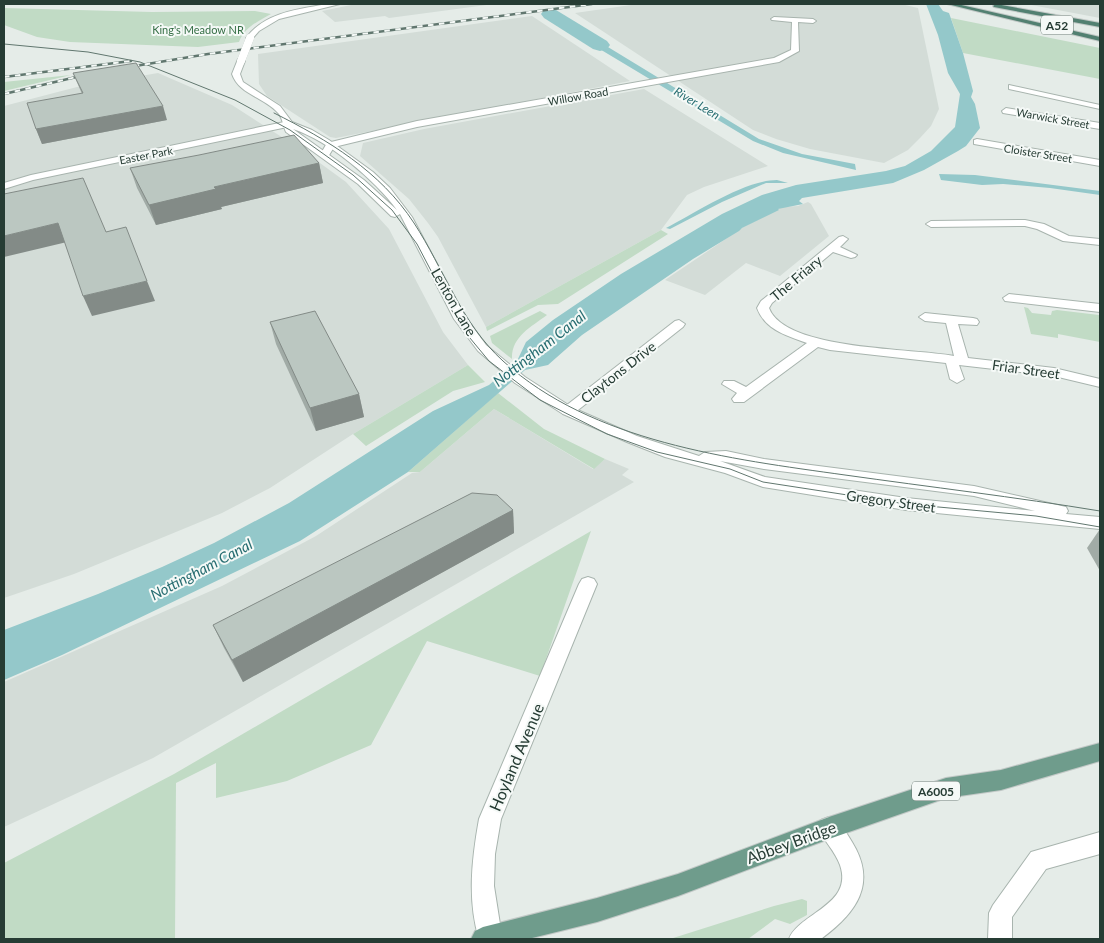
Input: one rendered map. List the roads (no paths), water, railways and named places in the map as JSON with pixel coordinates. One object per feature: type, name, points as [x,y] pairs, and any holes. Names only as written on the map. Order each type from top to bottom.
[{"type":"highway","name":"A52","points":[[951,4],[1100,34]]},
{"type":"highway","points":[[951,4],[1100,39]]},
{"type":"highway","name":"A52","points":[[975,4],[1100,29]]},
{"type":"highway","points":[[983,4],[1100,25]]},
{"type":"main road","name":"Abbey Bridge","points":[[486,938],[597,910],[678,885],[829,828],[946,788],[1001,780],[1100,752]]},
{"type":"street","name":"Lenton Lane","points":[[337,4],[265,22],[250,38],[236,74],[238,83],[282,111],[289,124],[289,130],[325,155],[380,199],[417,237]]},
{"type":"street","points":[[774,19],[813,21]]},
{"type":"street","name":"Willow Road","points":[[330,145],[417,124],[766,63],[783,58],[794,51],[796,47],[795,20]]},
{"type":"street","points":[[1012,87],[1043,91],[1100,107]]},
{"type":"street","name":"Warwick Street","points":[[1006,110],[1100,126]]},
{"type":"street","name":"Lenton Lane","points":[[289,124],[309,132],[330,145],[370,174],[387,190],[400,205],[460,319],[492,359],[520,380]]},
{"type":"street","name":"Easter Park","points":[[4,186],[31,178],[289,124]]},
{"type":"street","name":"Cloister Street","points":[[977,142],[1100,162]]},
{"type":"street","points":[[325,155],[330,145]]},
{"type":"street","points":[[931,224],[1033,224],[1067,238],[1100,242]]},
{"type":"street","points":[[977,224],[982,237]]},
{"type":"street","name":"The Friary","points":[[816,342],[775,325],[766,318],[763,308],[767,301],[843,239]]},
{"type":"street","name":"The Friary","points":[[832,248],[851,255]]},
{"type":"street","points":[[1009,298],[1041,307],[1100,308]]},
{"type":"street","points":[[925,317],[973,322]]},
{"type":"street","points":[[951,320],[957,379]]},
{"type":"street","name":"Claytons Drive","points":[[568,411],[679,324]]},
{"type":"street","name":"Claytons Drive","points":[[652,331],[667,333]]},
{"type":"street","points":[[729,384],[742,396],[765,378],[803,355],[816,342]]},
{"type":"street","name":"Friar Street","points":[[816,342],[842,348],[956,359],[1054,372],[1100,383]]},
{"type":"street","name":"Gregory Street","points":[[520,380],[568,411],[609,431],[686,457],[730,469],[763,482],[906,504],[1100,521]]},
{"type":"street","name":"Hoyland Avenue","points":[[486,938],[484,854],[490,819],[588,584]]},
{"type":"street","points":[[801,939],[846,901],[853,886],[854,878],[851,864],[829,828]]},
{"type":"street","points":[[1000,939],[1000,912],[1039,860],[1100,843]]},
{"type":"water","name":"Nottingham Canal","points":[[926,4],[938,4],[943,11],[949,13],[963,53],[973,91],[971,97],[975,104],[980,128],[966,146],[924,170],[893,183],[802,198],[799,201],[803,204],[778,209],[742,228],[582,335],[548,365],[525,370],[408,472],[300,541],[62,655],[4,680],[4,630],[162,567],[214,543],[289,503],[433,411],[489,385],[517,361],[526,342],[553,320],[621,274],[722,214],[762,195],[796,185],[886,171],[905,166],[931,151],[955,127],[960,94],[948,73],[938,35]]},
{"type":"water","points":[[557,16],[759,139],[802,154],[855,164],[856,170],[783,153],[753,141],[548,18]]},
{"type":"water","points":[[939,174],[975,175],[1100,191],[1100,195],[1050,188],[1003,184],[982,185],[941,180]]},
{"type":"water","points":[[777,180],[788,183],[766,183],[722,202],[670,229],[666,228],[735,191],[764,181]]},
{"type":"waterway","name":"River Leen","points":[[550,14],[600,45]]},
{"type":"tram line","points":[[4,44],[88,52],[140,62],[235,100],[290,130],[353,175],[392,210],[417,244],[460,326],[489,361],[540,400],[607,434],[657,452],[730,469],[763,482],[906,504],[1036,516],[1100,527]]},
{"type":"tram line","points":[[274,113],[314,134],[369,172],[400,204],[414,223],[464,313],[488,346],[503,361],[539,388],[578,411],[620,428],[664,442],[756,462],[1100,511]]},
{"type":"railway","points":[[123,68],[208,54],[592,4]]},
{"type":"railway","points":[[4,77],[131,61]]},
{"type":"railway","points":[[4,94],[89,74]]},
{"type":"park label","name":"King's Meadow NR","points":[[198,29]]}]
